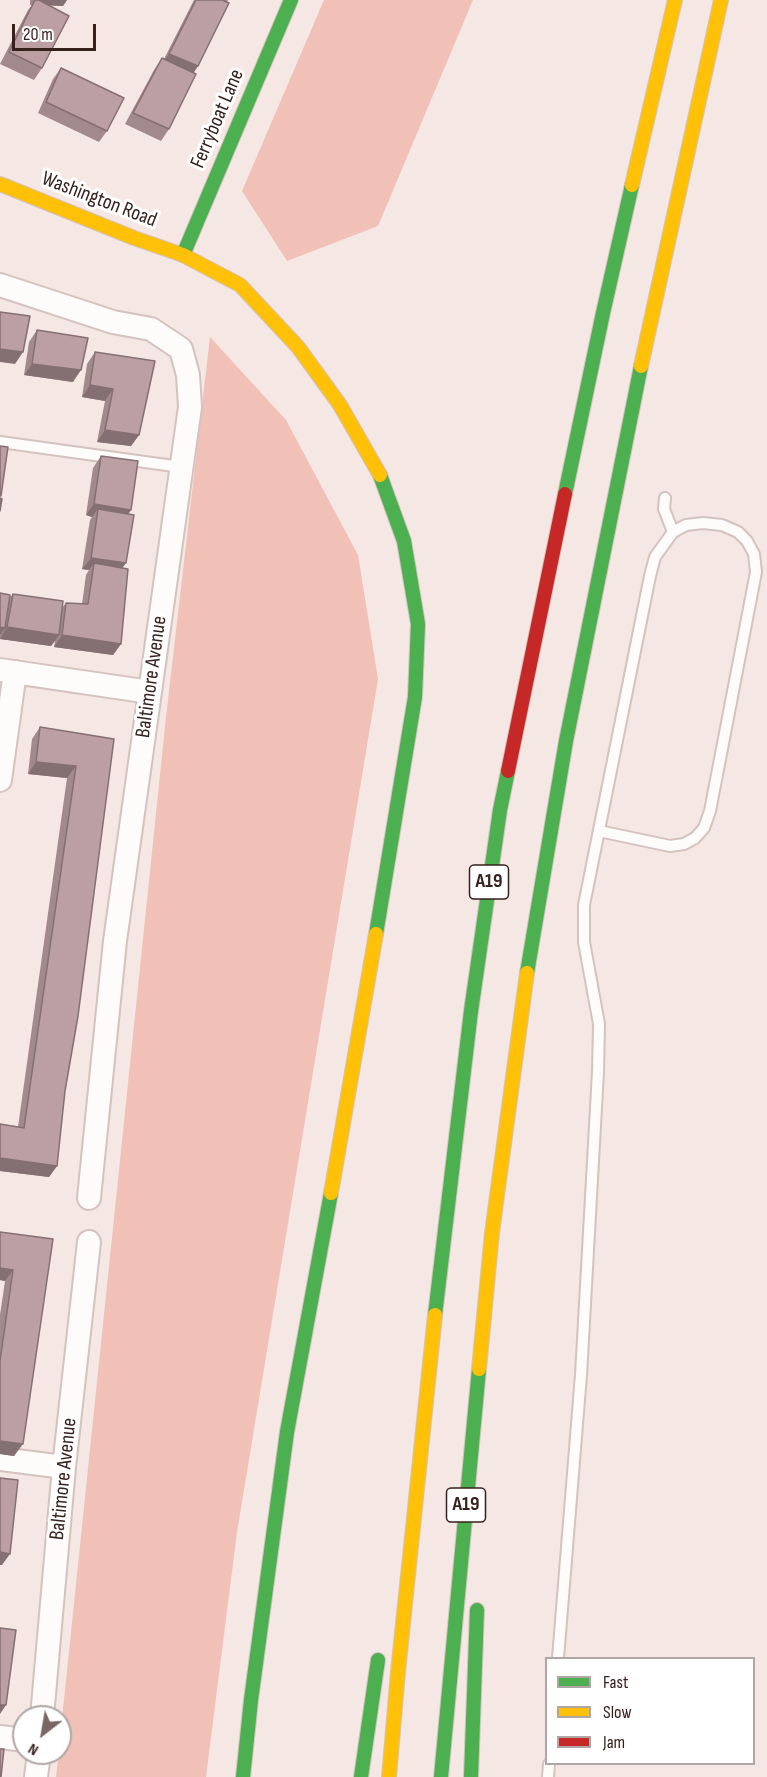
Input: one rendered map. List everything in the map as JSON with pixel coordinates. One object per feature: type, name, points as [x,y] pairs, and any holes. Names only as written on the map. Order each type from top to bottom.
[{"type":"main road","name":"Ferryboat Lane","points":[[183,255],[291,0]]},
{"type":"main road","name":"A19","points":[[389,1777],[443,1241],[471,1011],[500,810],[603,314],[675,0]]},
{"type":"main road","name":"A19","points":[[441,1777],[492,1233],[531,944],[566,741],[648,324],[721,0]]},
{"type":"main road","name":"Washington Road","points":[[0,184],[134,238],[183,255],[240,285],[298,347],[340,405],[384,483],[404,542],[418,624],[415,697],[348,1100],[287,1432],[251,1700],[243,1777]]},
{"type":"main road","points":[[482,1485],[492,1233]]},
{"type":"main road","points":[[394,1573],[424,1423]]},
{"type":"main road","points":[[471,1777],[478,1592]]},
{"type":"main road","points":[[361,1777],[380,1642]]},
{"type":"street","name":"Baltimore Avenue","points":[[0,285],[113,322],[151,329],[181,349],[188,375],[190,406],[115,941],[89,1198]]},
{"type":"street","points":[[0,780],[8,671],[150,692]]},
{"type":"street","name":"Baltimore Avenue","points":[[43,1705],[64,1467],[89,1242]]},
{"type":"street","points":[[0,1459],[64,1467]]},
{"type":"lane","points":[[0,442],[181,467]]},
{"type":"lane","points":[[665,498],[664,509],[674,532]]},
{"type":"lane","points":[[558,1657],[581,1375],[598,1072],[599,1023],[584,942],[584,905],[650,576],[655,557],[674,532],[686,525],[703,523],[722,525],[738,532],[747,541],[754,554],[756,572],[710,811],[704,828],[695,838],[684,844],[670,846],[599,831]]},
{"type":"shaded area","points":[[324,0],[473,0],[378,226],[287,261],[242,191]]},
{"type":"shaded area","points":[[210,337],[286,420],[358,555],[378,679],[237,1532],[206,1777],[56,1777],[57,1765],[72,1765],[72,1705],[63,1705],[166,717]]},
{"type":"building","points":[[35,0],[69,16],[42,68],[9,52]]},
{"type":"building","points":[[196,0],[222,0],[229,3],[198,66],[169,54]]},
{"type":"building","points":[[162,58],[196,74],[169,129],[133,113]]},
{"type":"building","points":[[61,68],[124,98],[107,131],[46,102]]},
{"type":"building","points":[[0,312],[30,316],[23,352],[0,349]]},
{"type":"building","points":[[37,330],[88,338],[81,370],[32,364]]},
{"type":"building","points":[[95,352],[155,361],[139,435],[105,430],[113,389],[90,385]]},
{"type":"building","points":[[0,446],[8,447],[1,496],[0,496]]},
{"type":"building","points":[[101,456],[138,461],[131,510],[94,504]]},
{"type":"building","points":[[98,509],[134,515],[126,563],[91,558]]},
{"type":"building","points":[[94,563],[128,569],[121,644],[62,635],[66,603],[88,604]]},
{"type":"building","points":[[0,593],[10,595],[5,628],[0,627]]},
{"type":"building","points":[[13,594],[63,601],[59,635],[7,627]]},
{"type":"building","points":[[40,727],[114,739],[78,1016],[65,1091],[57,1166],[0,1158],[0,1124],[24,1128],[76,766],[36,762]]},
{"type":"building","points":[[0,1232],[53,1239],[23,1444],[0,1441],[0,1361],[13,1270],[0,1268]]},
{"type":"building","points":[[0,1478],[18,1480],[10,1554],[0,1552]]},
{"type":"building","points":[[0,1628],[16,1630],[6,1705],[0,1705]]},
{"type":"building","points":[[0,1749],[4,1749],[1,1777],[0,1777]]},
{"type":"traffic: fast","points":[[183,255],[291,0]]},
{"type":"traffic: fast","points":[[565,494],[632,185]]},
{"type":"traffic: fast","points":[[527,973],[566,741],[641,366]]},
{"type":"traffic: fast","points":[[376,934],[415,697],[418,624],[404,541],[380,475]]},
{"type":"traffic: fast","points":[[435,1315],[471,1011],[500,810],[508,771]]},
{"type":"traffic: fast","points":[[243,1777],[251,1700],[287,1432],[331,1193]]},
{"type":"traffic: fast","points":[[441,1777],[479,1369]]},
{"type":"traffic: fast","points":[[471,1777],[477,1610]]},
{"type":"traffic: fast","points":[[361,1777],[378,1660]]},
{"type":"traffic: slow","points":[[632,185],[675,0]]},
{"type":"traffic: slow","points":[[641,366],[721,0]]},
{"type":"traffic: slow","points":[[0,184],[134,238],[183,255],[240,285],[298,347],[340,405],[380,475]]},
{"type":"traffic: slow","points":[[331,1193],[376,934]]},
{"type":"traffic: slow","points":[[479,1369],[492,1233],[527,973]]},
{"type":"traffic: slow","points":[[389,1777],[435,1315]]},
{"type":"traffic: jam","points":[[508,771],[565,494]]}]
